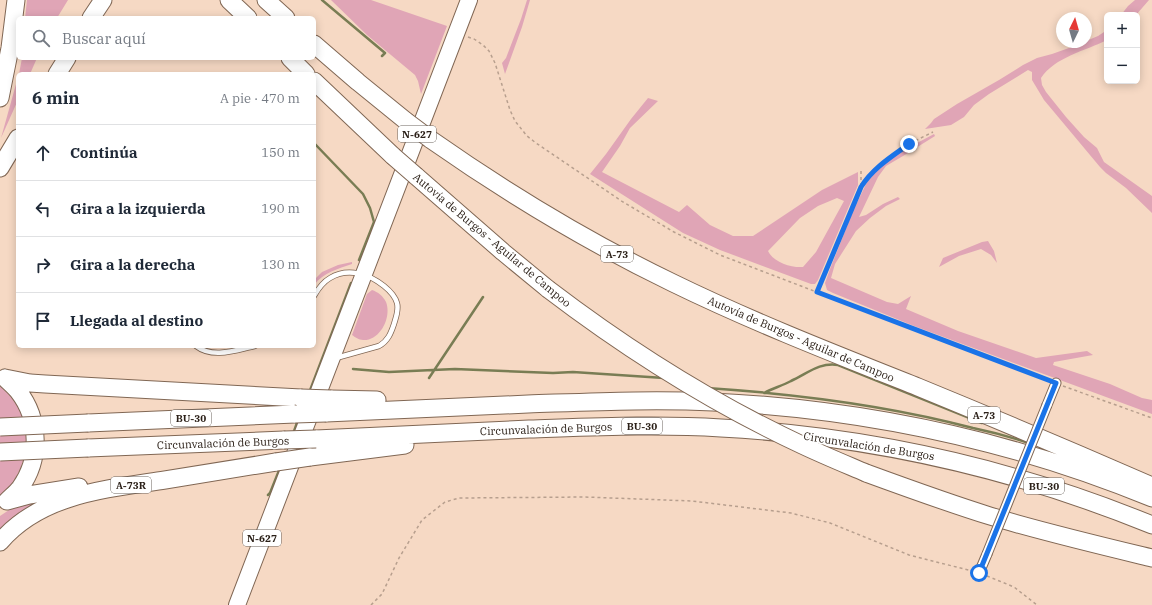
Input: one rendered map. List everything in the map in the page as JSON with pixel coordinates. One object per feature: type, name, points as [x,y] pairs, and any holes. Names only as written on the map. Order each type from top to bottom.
[{"type":"highway","points":[[0,98],[10,48],[16,0]]},
{"type":"highway","points":[[93,16],[103,0]]},
{"type":"highway","points":[[230,0],[246,16]]},
{"type":"highway","points":[[266,0],[284,16]]},
{"type":"highway","name":"N-627","points":[[236,605],[469,0]]},
{"type":"highway","name":"Autovía de Burgos - Aguilar de Campoo","points":[[316,46],[358,82],[430,139],[557,221],[615,253],[680,287],[809,344],[992,418],[1152,486]]},
{"type":"highway","points":[[58,72],[66,60]]},
{"type":"highway","points":[[292,60],[304,72]]},
{"type":"highway","name":"Autovía de Burgos - Aguilar de Campoo","points":[[316,83],[393,156],[503,252],[548,289],[591,322],[646,359],[704,394],[790,440],[866,473],[928,496],[1058,535],[1152,558]]},
{"type":"highway","points":[[0,168],[16,141]]},
{"type":"highway","points":[[2,376],[30,383],[301,398],[328,406]]},
{"type":"highway","points":[[2,376],[18,390],[27,405],[33,422],[36,439],[34,457],[28,473],[19,488],[3,503]]},
{"type":"highway","name":"BU-30","points":[[0,427],[295,414],[328,406],[665,401],[714,402],[793,408],[916,427],[983,442],[1035,457],[1098,477],[1152,498]]},
{"type":"highway","name":"Circunvalación de Burgos","points":[[0,452],[609,427],[652,426],[743,429],[854,442],[922,454],[965,464],[1052,488],[1152,525]]},
{"type":"highway","name":"BU-30","points":[[276,462],[398,445],[452,440],[700,427]]},
{"type":"highway","points":[[3,503],[28,495],[52,490],[276,462]]},
{"type":"highway","name":"A-73R","points":[[0,542],[25,519],[67,498],[112,488],[276,462]]},
{"type":"street","points":[[979,573],[1056,383]]},
{"type":"lane","points":[[316,293],[326,280],[339,274],[364,274],[376,280],[388,290],[397,304],[398,312],[392,329],[385,342],[379,346],[332,359]]},
{"type":"lane","points":[[199,348],[206,352],[214,353],[245,348]]},
{"type":"path","points":[[456,32],[474,39],[489,51],[495,63],[506,98],[515,120],[524,132],[536,143],[622,202],[674,232],[720,255],[1152,418]]},
{"type":"path","points":[[817,292],[861,187],[866,180],[879,166],[909,144],[933,132]]},
{"type":"path","points":[[861,171],[861,187]]},
{"type":"path","points":[[371,605],[382,594],[398,558],[422,520],[445,502],[459,498],[585,497],[692,501],[791,513],[830,523],[909,555],[979,573],[1014,587],[1037,605]]},
{"type":"shaded area","points":[[27,0],[68,0],[58,16],[25,16]]},
{"type":"shaded area","points":[[331,0],[371,0],[447,26],[421,94],[415,75],[367,35]]},
{"type":"shaded area","points":[[527,0],[530,0],[505,74],[502,63],[506,58]]},
{"type":"shaded area","points":[[1135,0],[1149,0],[1139,12],[1123,12]]},
{"type":"shaded area","points":[[1104,32],[1104,41],[1092,46],[1092,38]]},
{"type":"shaded area","points":[[1069,48],[1088,48],[1071,55],[1054,65],[1041,78],[1042,85],[1066,117],[1084,137],[1097,148],[1104,162],[1152,196],[1152,213],[1126,188],[1100,167],[1044,100],[1032,80],[1032,72],[1028,70],[989,94],[974,105],[964,117],[951,125],[925,129],[934,119],[1023,65],[1037,58]]},
{"type":"shaded area","points":[[22,60],[36,60],[31,72],[19,72]]},
{"type":"shaded area","points":[[16,84],[16,104],[1,138]]},
{"type":"shaded area","points":[[648,98],[658,101],[630,128],[620,146],[602,172],[679,212],[687,205],[710,225],[733,236],[753,236],[822,190],[858,172],[858,185],[815,284],[811,284],[720,250],[683,233],[590,174]],"holes":[[[837,198],[844,201],[816,252],[803,267],[783,264],[770,255],[768,251],[800,218],[818,206]]]},
{"type":"shaded area","points":[[934,134],[935,136],[886,166],[878,177],[859,217],[866,215],[883,204],[898,197],[900,199],[886,206],[856,231],[835,264],[831,278],[887,302],[898,304],[911,296],[906,309],[958,331],[1036,358],[1087,351],[1093,355],[1054,362],[1053,365],[1110,384],[1142,398],[1152,400],[1152,414],[914,326],[827,290],[825,283],[830,269],[853,211],[868,180],[890,159]]},
{"type":"shaded area","points":[[988,241],[994,251],[997,263],[991,255],[981,249],[959,256],[939,267],[943,258]]},
{"type":"shaded area","points":[[352,262],[352,264],[336,269],[327,274],[316,283],[316,278],[322,272],[338,265]]},
{"type":"shaded area","points":[[372,290],[380,294],[386,302],[386,321],[375,337],[362,340],[352,335],[367,294]]},
{"type":"shaded area","points":[[0,386],[10,396],[20,411],[24,421],[26,442],[25,453],[18,473],[12,484],[0,495]]},
{"type":"shaded area","points":[[46,499],[33,504],[22,511],[0,529],[0,516],[18,504]]},
{"type":"waterway","points":[[322,0],[385,53],[382,56]]},
{"type":"waterway","points":[[316,145],[363,194],[370,208],[374,222],[359,260]]},
{"type":"waterway","points":[[309,393],[351,283]]},
{"type":"waterway","points":[[429,378],[483,297]]},
{"type":"waterway","points":[[764,393],[788,383],[813,369],[825,365],[838,365],[982,423]]},
{"type":"waterway","points":[[353,369],[389,372],[455,369],[553,373],[573,372],[664,378]]},
{"type":"waterway","points":[[707,388],[808,397],[874,407],[940,420],[1029,443]]},
{"type":"waterway","points":[[293,434],[298,420]]},
{"type":"waterway","points":[[268,495],[280,468]]},
{"type":"route","points":[[909,144],[879,166],[861,187],[817,292],[1056,383],[979,573]]}]
